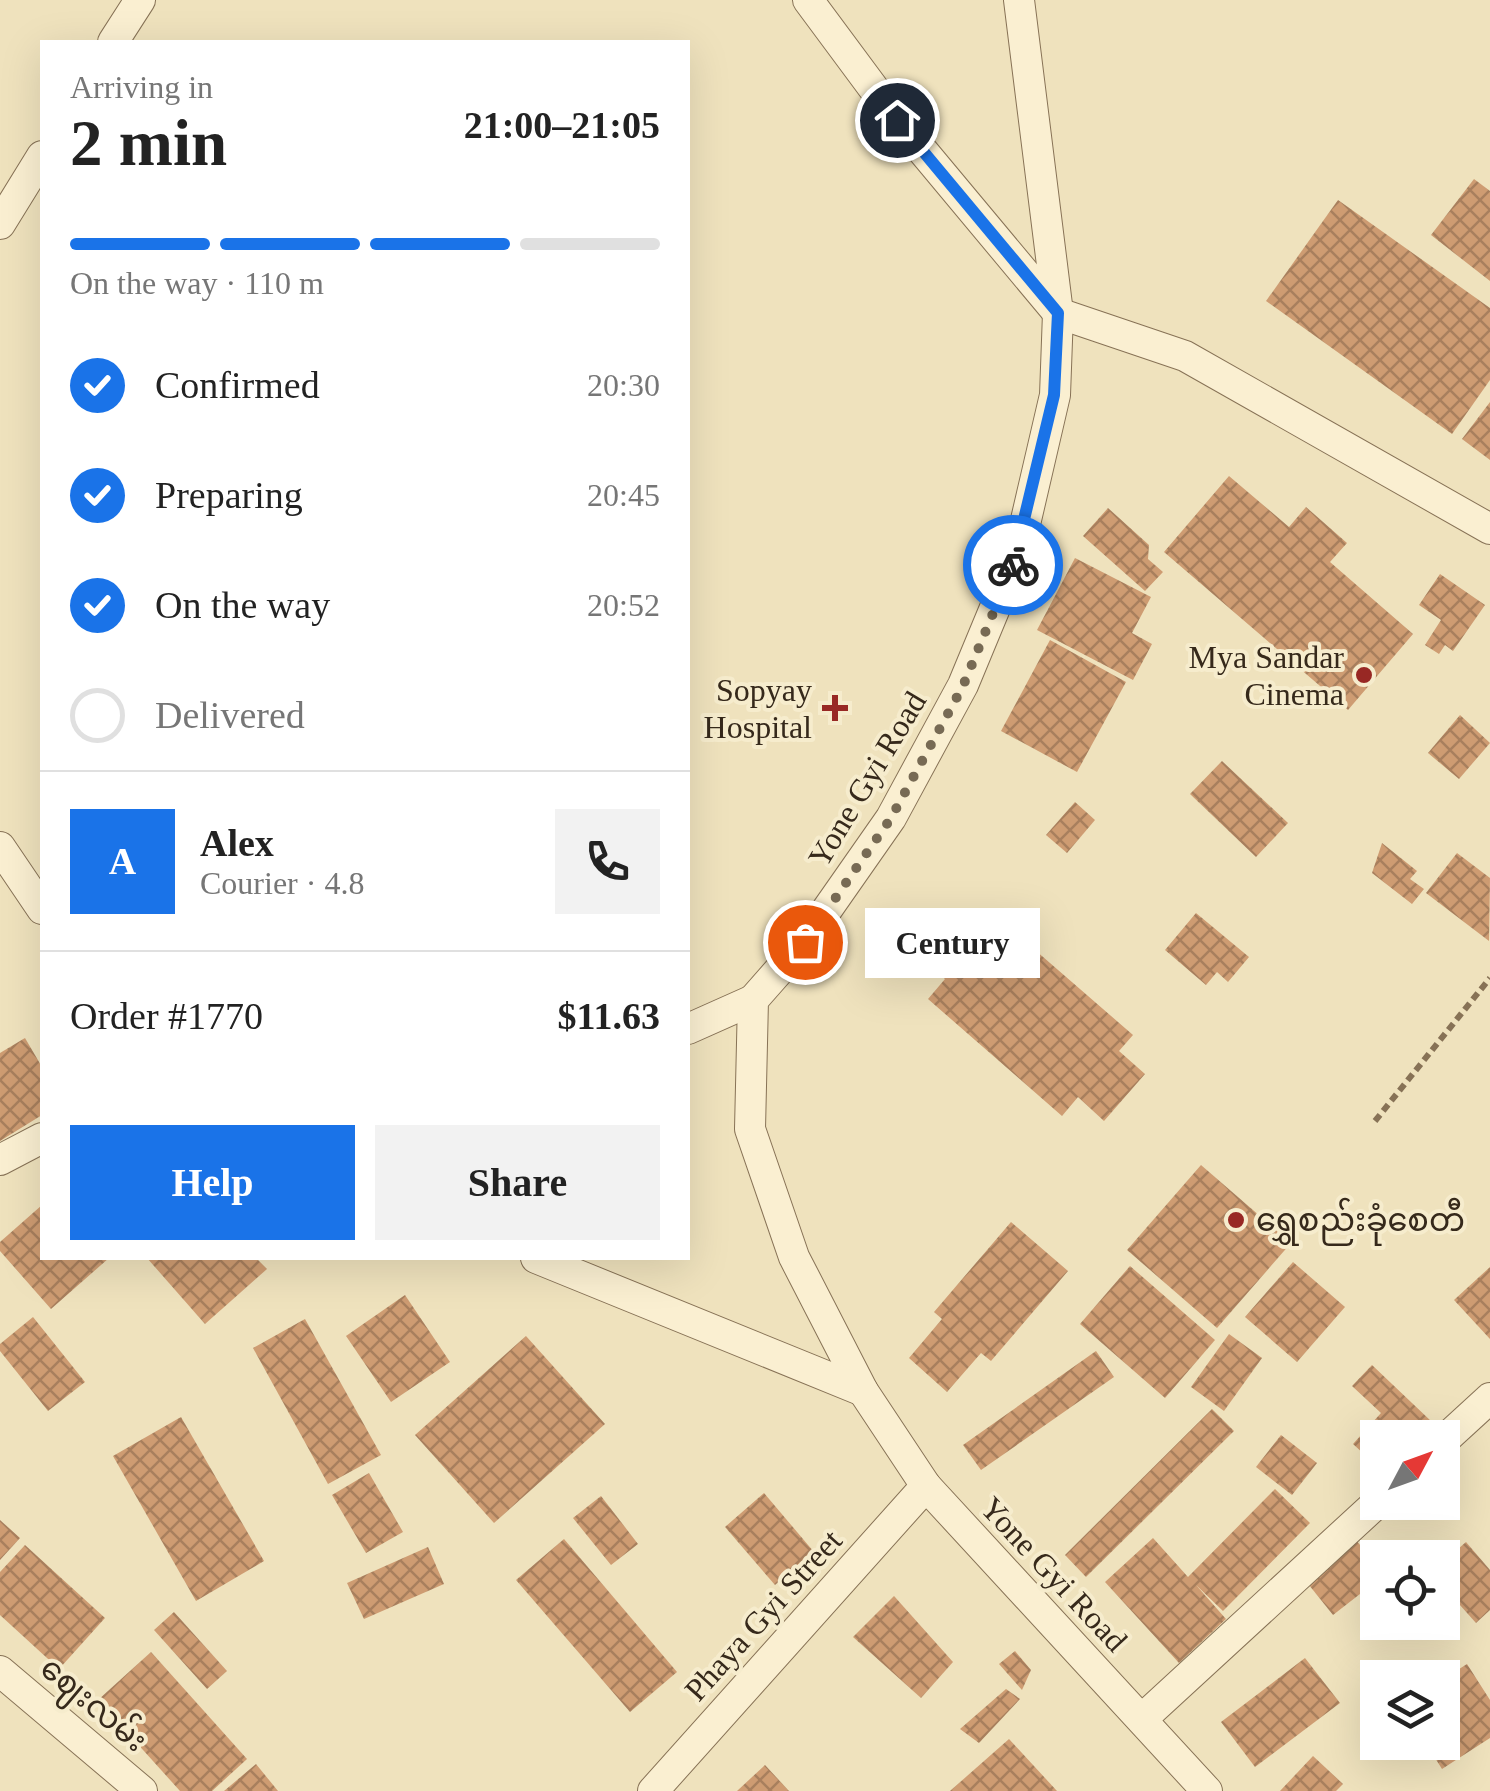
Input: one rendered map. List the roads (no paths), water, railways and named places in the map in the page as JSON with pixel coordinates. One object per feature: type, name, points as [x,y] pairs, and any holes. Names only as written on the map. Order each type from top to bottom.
[{"type":"street","points":[[113,40],[140,0]]},
{"type":"street","points":[[808,0],[897,120],[1058,313],[1186,356],[1490,529]]},
{"type":"street","name":"Yone Gyi Road","points":[[1019,0],[1058,313],[1054,395],[1019,550],[963,686],[891,818],[805,942],[753,1000],[750,1129],[794,1258],[863,1390],[926,1486],[1207,1791]]},
{"type":"street","points":[[0,224],[40,159]]},
{"type":"street","points":[[0,848],[40,906]]},
{"type":"street","points":[[690,1028],[753,1000]]},
{"type":"street","points":[[0,1160],[40,1139]]},
{"type":"street","points":[[541,1260],[863,1390]]},
{"type":"street","points":[[1460,1426],[1490,1398]]},
{"type":"street","name":"Phaya Gyi Street","points":[[653,1791],[926,1486]]},
{"type":"street","points":[[1142,1720],[1360,1519]]},
{"type":"street","name":"ဈေးလမ်း","points":[[0,1671],[126,1786]]},
{"type":"place","name":"Mya Sandar Cinema","points":[[1364,675]]},
{"type":"place","name":"Sopyay Hospital","points":[[835,708]]},
{"type":"place","name":"Century","points":[[805,942]]},
{"type":"place","name":"ရွှေစည်းခုံစေတီ","points":[[1236,1220]]}]
